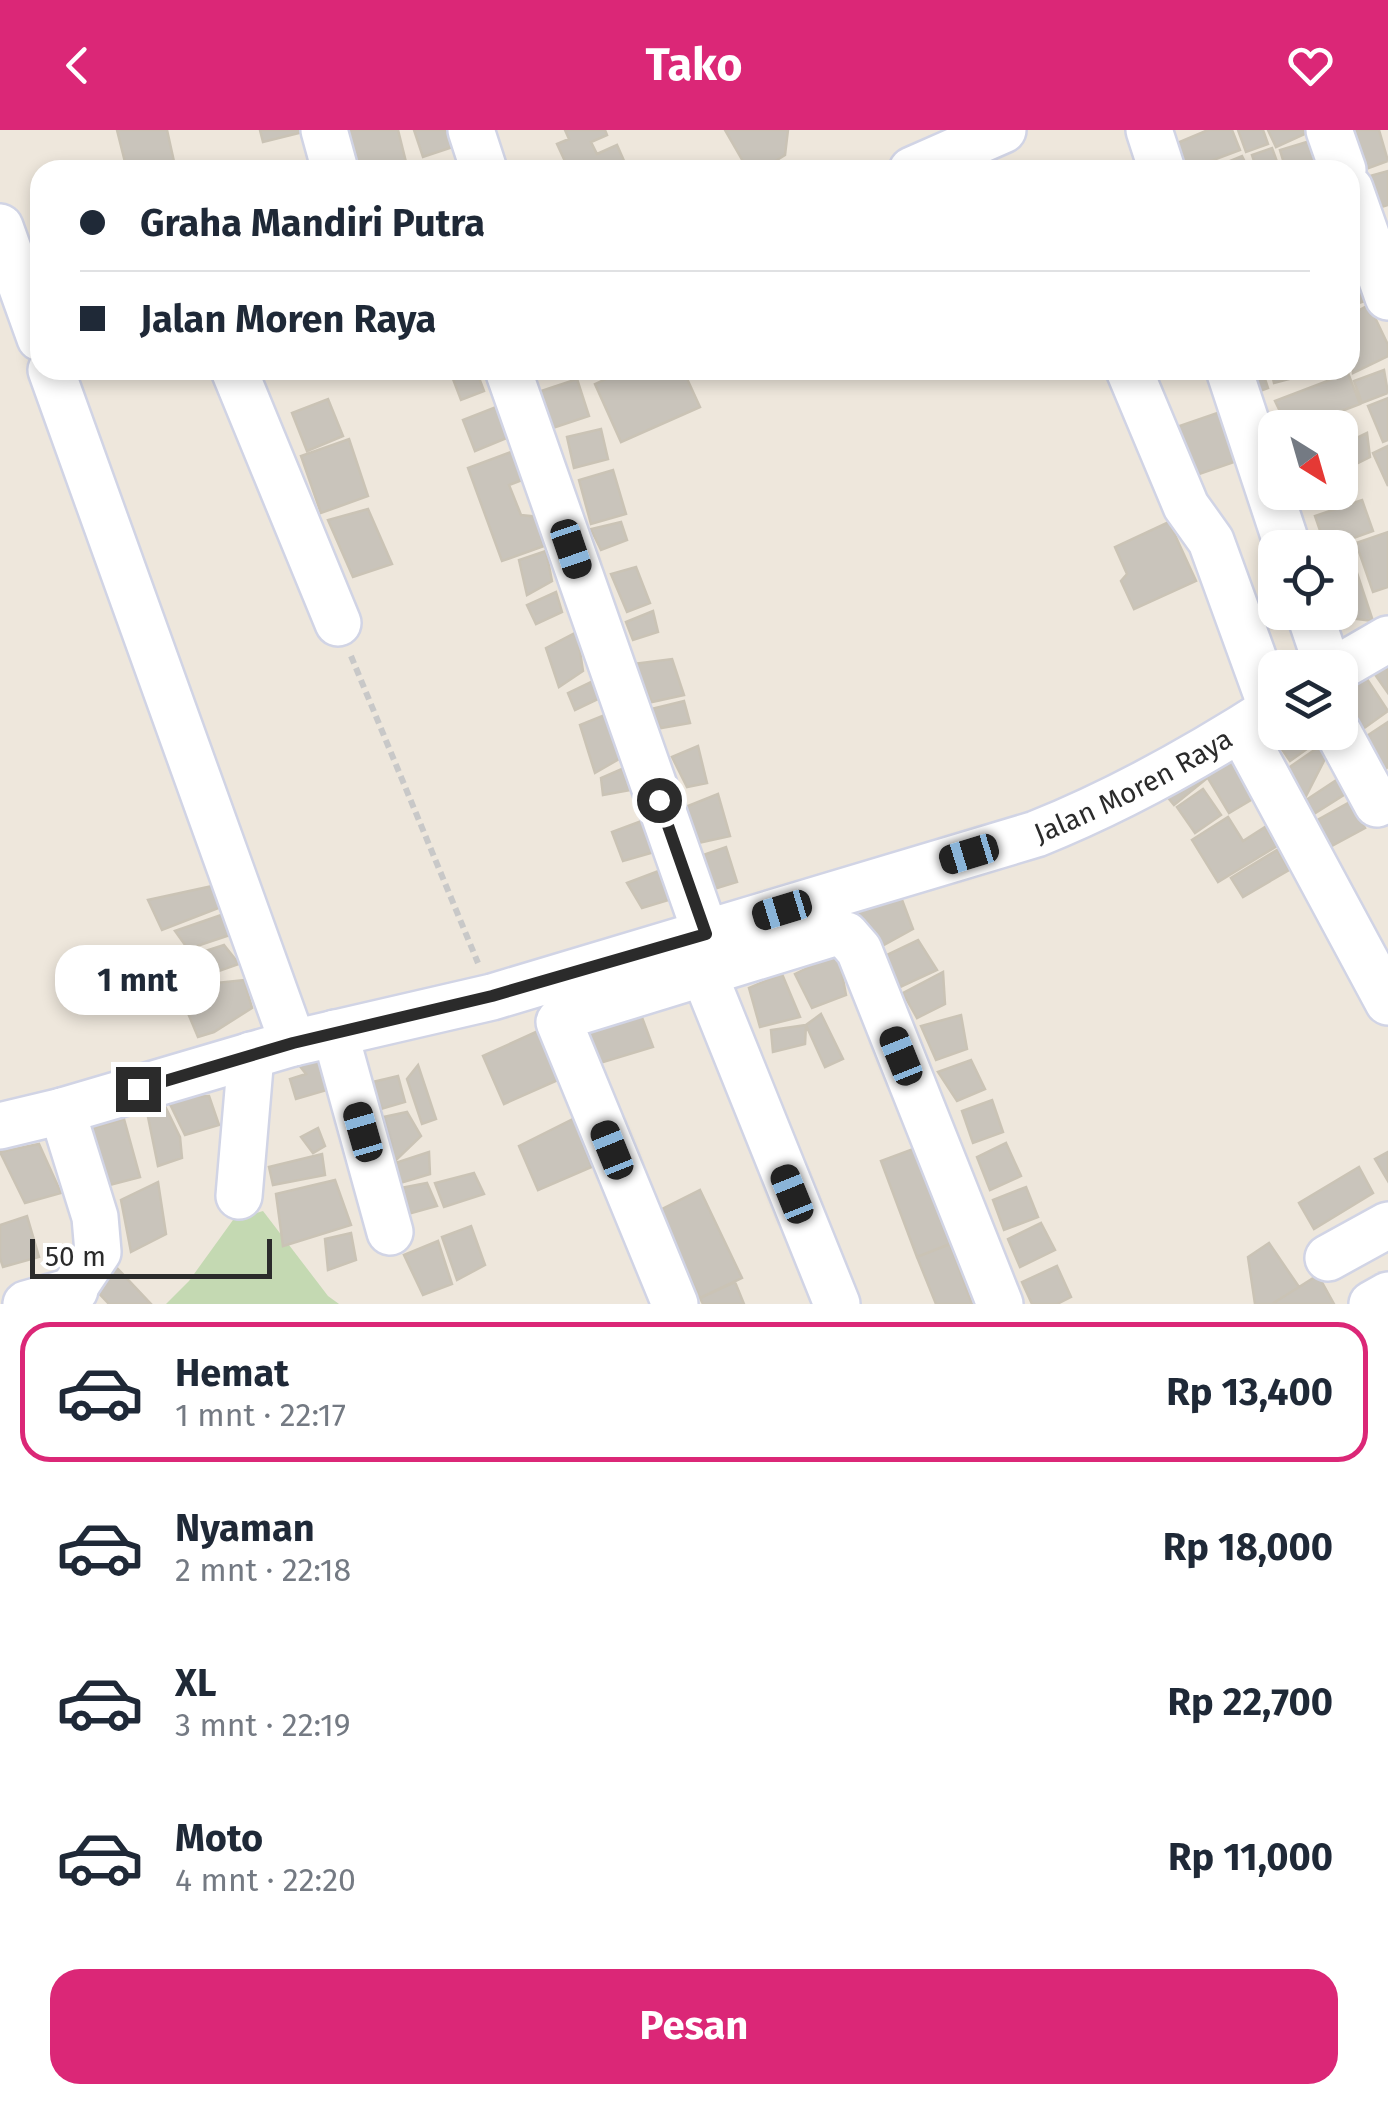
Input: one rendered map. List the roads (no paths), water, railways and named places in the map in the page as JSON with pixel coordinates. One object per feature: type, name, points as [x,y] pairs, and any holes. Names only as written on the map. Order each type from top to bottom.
[{"type":"street","points":[[324,130],[332,160]]},
{"type":"street","points":[[471,130],[481,160]]},
{"type":"street","points":[[935,160],[1003,130]]},
{"type":"street","points":[[1149,130],[1159,160]]},
{"type":"street","points":[[1330,130],[1340,160]]},
{"type":"street","points":[[1360,217],[1388,297]]},
{"type":"street","points":[[14,238],[30,300]]},
{"type":"street","points":[[56,380],[293,1044],[390,1232]]},
{"type":"street","points":[[238,380],[338,623]]},
{"type":"street","points":[[511,380],[700,949],[837,1304]]},
{"type":"street","points":[[1133,380],[1186,506],[1211,541],[1258,701]]},
{"type":"street","points":[[1232,380],[1282,530]]},
{"type":"street","points":[[1358,656],[1388,638]]},
{"type":"street","name":"Jalan Moren Raya","points":[[0,1126],[62,1112],[293,1044],[700,949],[1094,811],[1258,717]]},
{"type":"street","points":[[1277,750],[1382,989]]},
{"type":"street","points":[[1348,750],[1377,804]]},
{"type":"street","points":[[674,1304],[558,1022],[700,949],[834,933],[846,934],[854,942],[1000,1304]]},
{"type":"street","points":[[239,1196],[293,1044]]},
{"type":"street","points":[[26,1304],[69,1297],[98,1252],[95,1217],[62,1112]]},
{"type":"street","points":[[1328,1258],[1388,1225]]},
{"type":"street","points":[[1372,1304],[1388,1295]]}]
